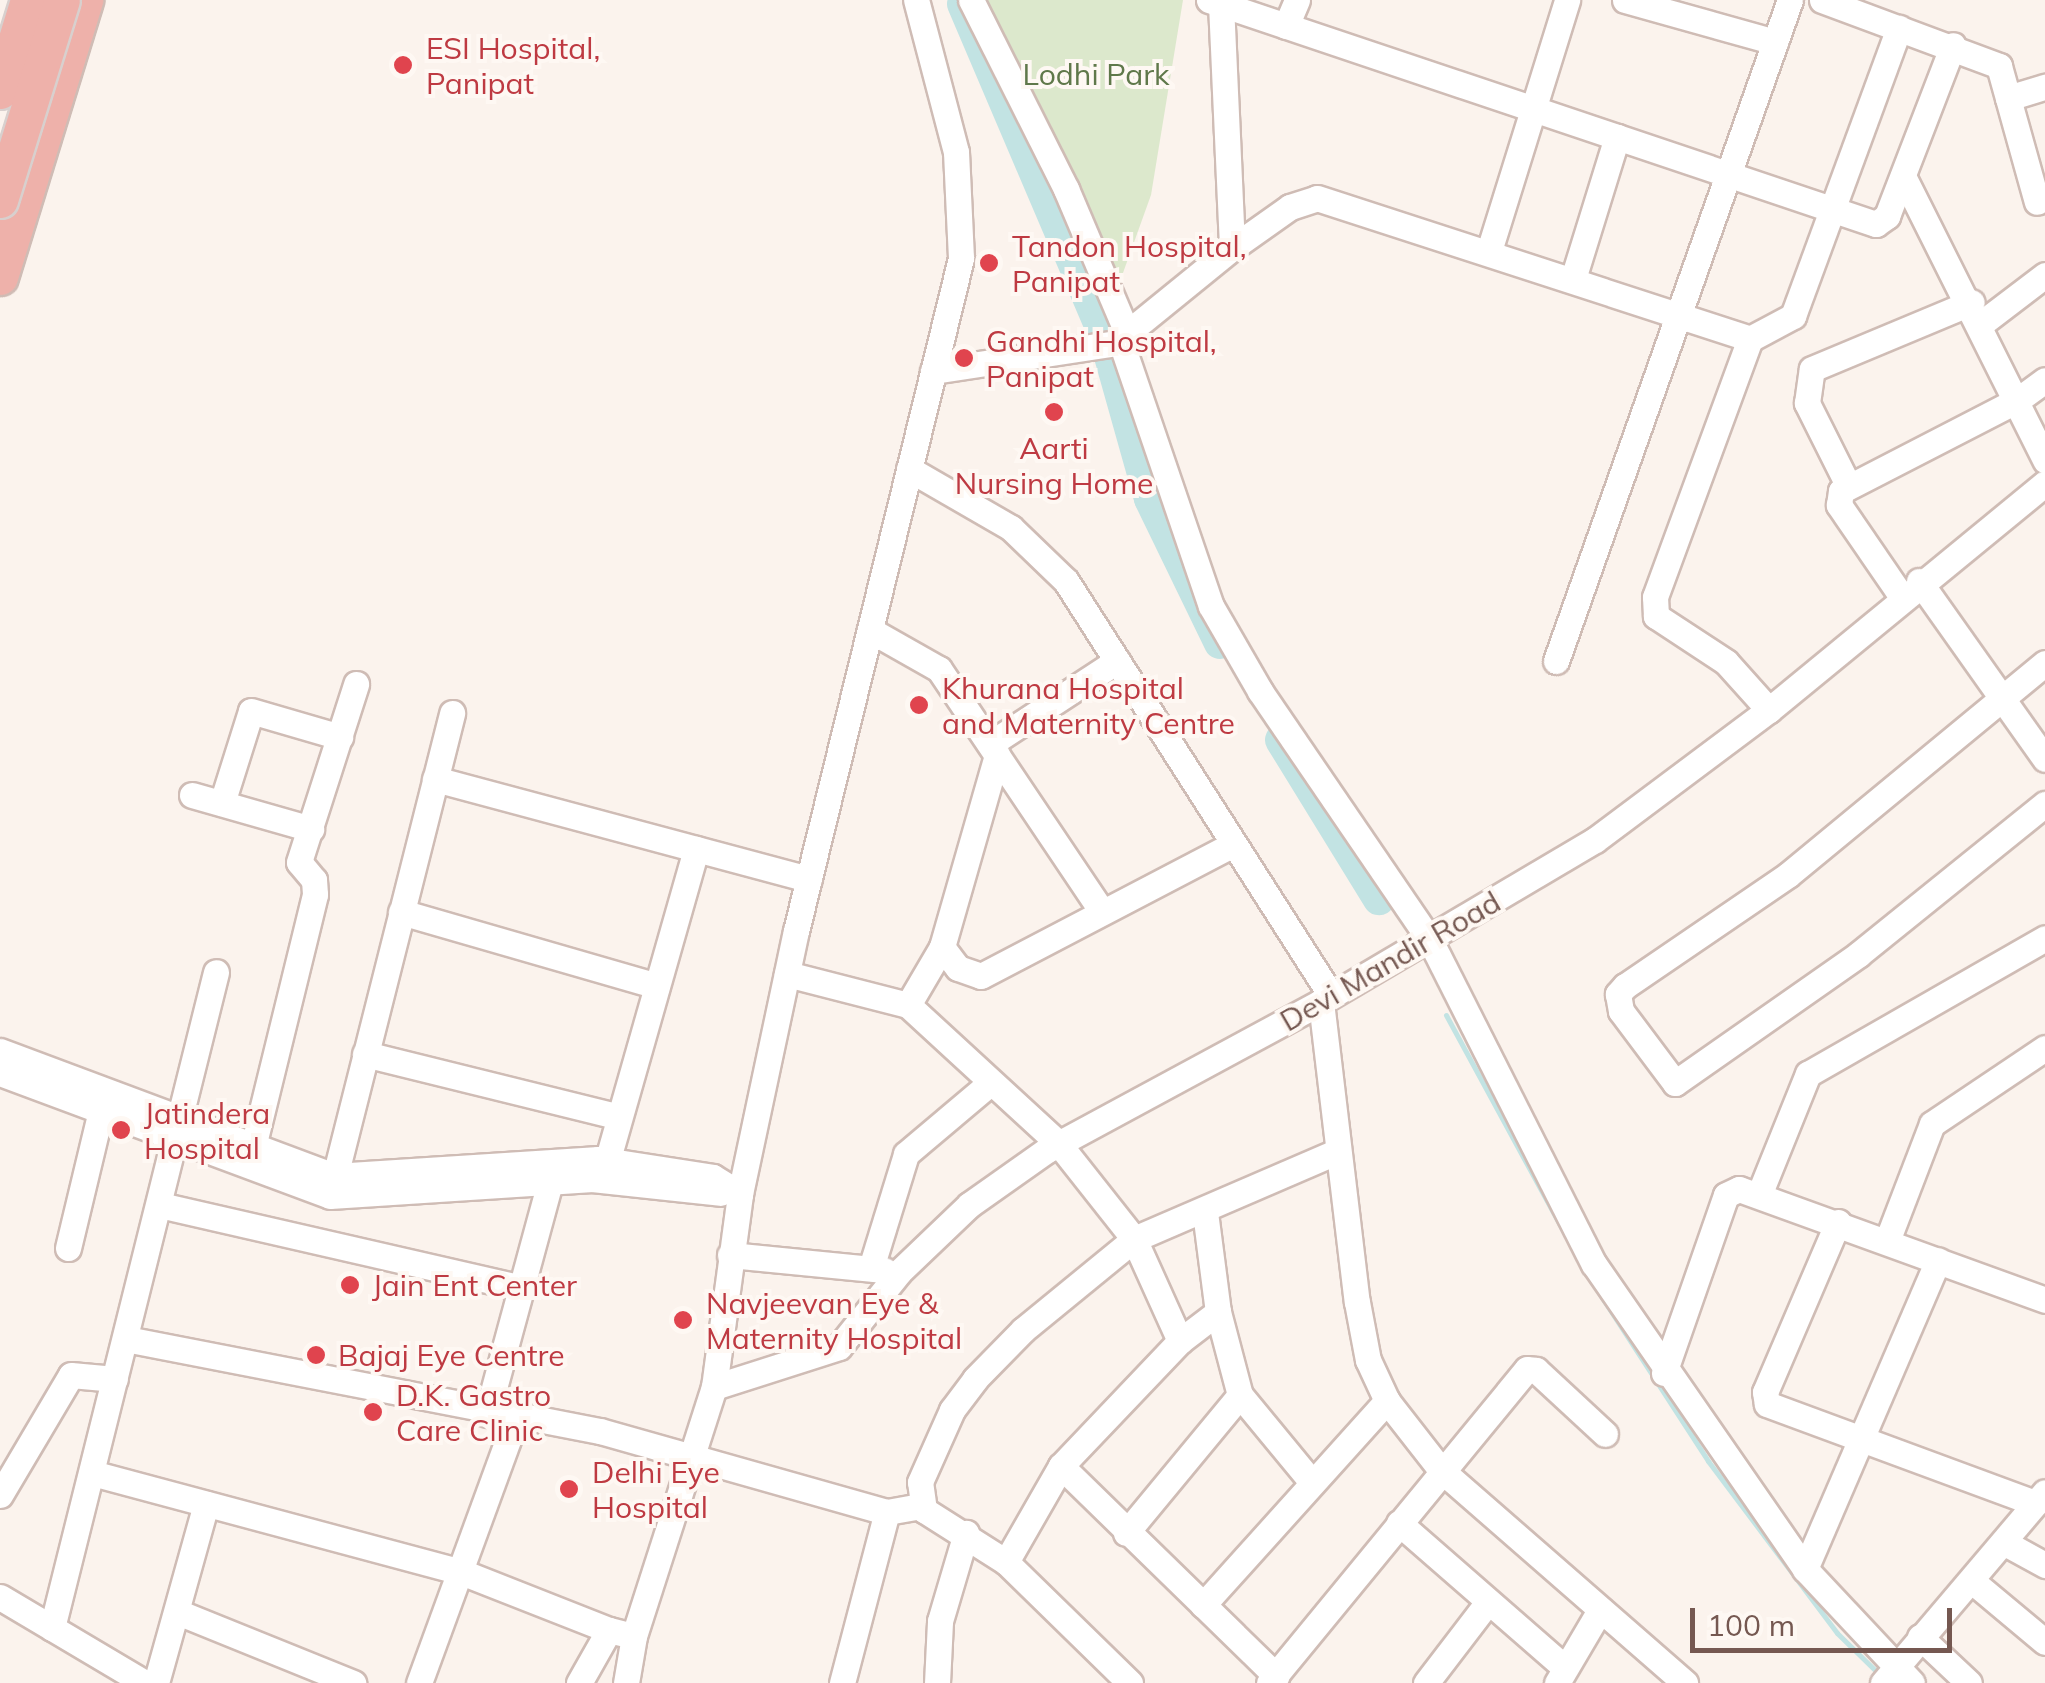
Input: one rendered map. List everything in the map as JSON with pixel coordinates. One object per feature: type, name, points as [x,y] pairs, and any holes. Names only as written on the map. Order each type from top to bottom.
[{"type":"highway","points":[[0,92],[28,0]]},
{"type":"highway","points":[[0,200],[62,0]]},
{"type":"highway","points":[[0,277],[85,0]]},
{"type":"highway","points":[[0,77],[55,95]]},
{"type":"street","points":[[579,1683],[622,1633],[714,1387],[740,1194],[787,974],[933,371],[962,233],[956,152],[916,0]]},
{"type":"street","points":[[971,0],[1066,189],[1114,341],[1211,606],[1260,691],[1430,940],[1594,1264],[1664,1373],[1804,1570],[1895,1678],[1920,1637],[2040,1498],[1773,1407],[1764,1397],[1838,1222]]},
{"type":"street","points":[[1286,26],[1297,0]]},
{"type":"street","points":[[1488,251],[1567,0]]},
{"type":"street","points":[[1625,0],[1775,42]]},
{"type":"street","points":[[1556,660],[1790,0]]},
{"type":"street","points":[[1822,0],[1953,45],[1998,66],[2036,202]]},
{"type":"street","points":[[1232,248],[1213,1],[1727,173],[1831,212],[1883,222],[1953,45]]},
{"type":"street","points":[[1769,710],[1726,662],[1656,616],[1655,596],[1750,339],[1793,316],[1899,28]]},
{"type":"street","points":[[2008,98],[2045,87]]},
{"type":"street","points":[[1573,279],[1617,137]]},
{"type":"street","points":[[1903,176],[1977,313],[2045,460]]},
{"type":"street","points":[[933,371],[1114,341],[1290,207],[1318,198],[1750,339]]},
{"type":"street","points":[[1848,485],[1807,403],[1812,369],[1977,313],[2045,275]]},
{"type":"street","points":[[2045,380],[2020,399],[1848,485],[1839,504],[2000,698],[2045,759]]},
{"type":"street","points":[[909,469],[1011,528],[1066,580],[1234,844],[1326,999],[1336,1152],[1364,1340],[1387,1400],[1441,1470],[1686,1683]]},
{"type":"street","name":"Devi Mandir Road","points":[[714,1387],[839,1347],[899,1272],[969,1206],[1059,1144],[1430,940],[1594,840],[1769,710],[1911,589],[2045,483]]},
{"type":"street","points":[[870,630],[939,669],[1101,910]]},
{"type":"street","points":[[908,1005],[942,948],[993,749],[1118,661]]},
{"type":"street","points":[[2045,663],[1788,875],[1625,986],[1618,994],[1621,1012],[1675,1083],[1860,954],[2045,804]]},
{"type":"street","points":[[253,1148],[314,894],[314,880],[299,862],[356,684]]},
{"type":"street","points":[[222,804],[251,710],[340,737]]},
{"type":"street","points":[[332,1186],[452,713]]},
{"type":"street","points":[[435,779],[809,879]]},
{"type":"street","points":[[192,795],[312,829]]},
{"type":"street","points":[[942,948],[958,968],[981,976],[1101,910],[1234,844]]},
{"type":"street","points":[[604,1171],[615,1116],[696,849]]},
{"type":"street","points":[[401,912],[657,986]]},
{"type":"street","points":[[1759,1194],[1808,1074],[2045,938]]},
{"type":"street","points":[[52,1628],[216,972]]},
{"type":"street","points":[[787,974],[908,1005],[1059,1144],[1134,1239],[1180,1341]]},
{"type":"street","points":[[1887,1241],[1932,1124],[2045,1048]]},
{"type":"street","points":[[0,1051],[179,1130],[332,1186],[604,1171],[713,1177],[740,1194]]},
{"type":"street","points":[[365,1054],[615,1116]]},
{"type":"street","points":[[0,1073],[101,1111],[253,1148],[332,1186]]},
{"type":"street","points":[[871,1268],[906,1154],[990,1083]]},
{"type":"street","points":[[68,1248],[101,1111]]},
{"type":"street","points":[[921,1506],[920,1482],[937,1438],[975,1379],[1134,1239],[1205,1212],[1336,1152]]},
{"type":"street","points":[[487,1414],[518,1288],[553,1172]]},
{"type":"street","points":[[1664,1373],[1726,1195],[1739,1188],[2045,1300]]},
{"type":"street","points":[[160,1205],[518,1288]]},
{"type":"street","points":[[1205,1212],[1218,1312],[1240,1394],[1310,1480]]},
{"type":"street","points":[[730,1255],[899,1272]]},
{"type":"street","points":[[1804,1570],[1858,1435],[1938,1260]]},
{"type":"street","points":[[1006,1562],[1061,1466],[1180,1341],[1218,1312]]},
{"type":"street","points":[[126,1339],[487,1414],[600,1431],[887,1512],[921,1506],[966,1532],[1006,1562],[1130,1683]]},
{"type":"street","points":[[1061,1466],[1273,1679],[1528,1368],[1605,1434]]},
{"type":"street","points":[[0,1495],[70,1374],[115,1379]]},
{"type":"street","points":[[1126,1532],[1240,1394]]},
{"type":"street","points":[[1203,1605],[1310,1480],[1387,1400]]},
{"type":"street","points":[[419,1683],[464,1573],[516,1418]]},
{"type":"street","points":[[92,1473],[464,1573],[622,1633]]},
{"type":"street","points":[[156,1683],[180,1614],[206,1504]]},
{"type":"street","points":[[842,1683],[887,1512]]},
{"type":"street","points":[[1399,1523],[1488,1602],[1560,1679],[1600,1610]]},
{"type":"street","points":[[937,1683],[940,1620],[966,1532]]},
{"type":"street","points":[[2005,1543],[2045,1564]]},
{"type":"street","points":[[1972,1581],[2045,1642]]},
{"type":"street","points":[[0,1596],[145,1683]]},
{"type":"street","points":[[1426,1683],[1488,1602]]},
{"type":"street","points":[[180,1614],[353,1683]]},
{"type":"street","points":[[622,1633],[628,1682]]},
{"type":"street","points":[[1920,1637],[1969,1683]]},
{"type":"green space","name":"Lodhi Park","points":[[981,0],[1183,0],[1151,195],[1119,284]]},
{"type":"waterway","points":[[963,4],[1104,335],[1150,499],[1220,643]]},
{"type":"waterway","points":[[1281,740],[1379,899]]},
{"type":"waterway","points":[[1446,1015],[1566,1236]]},
{"type":"waterway","points":[[1588,1276],[1708,1461],[1837,1633],[1879,1674]]},
{"type":"place","name":"ESI Hospital, Panipat","points":[[403,65]]},
{"type":"place","name":"Tandon Hospital, Panipat","points":[[989,263]]},
{"type":"place","name":"Gandhi Hospital, Panipat","points":[[964,358]]},
{"type":"place","name":"Aarti Nursing Home","points":[[1054,412]]},
{"type":"place","name":"Khurana Hospital and Maternity Centre","points":[[919,705]]},
{"type":"place","name":"Jatindera Hospital","points":[[121,1130]]},
{"type":"place","name":"Jain Ent Center","points":[[350,1285]]},
{"type":"place","name":"Navjeevan Eye & Maternity Hospital","points":[[683,1320]]},
{"type":"place","name":"Bajaj Eye Centre","points":[[316,1355]]},
{"type":"place","name":"D.K. Gastro Care Clinic","points":[[373,1412]]},
{"type":"place","name":"Delhi Eye Hospital","points":[[569,1489]]}]
